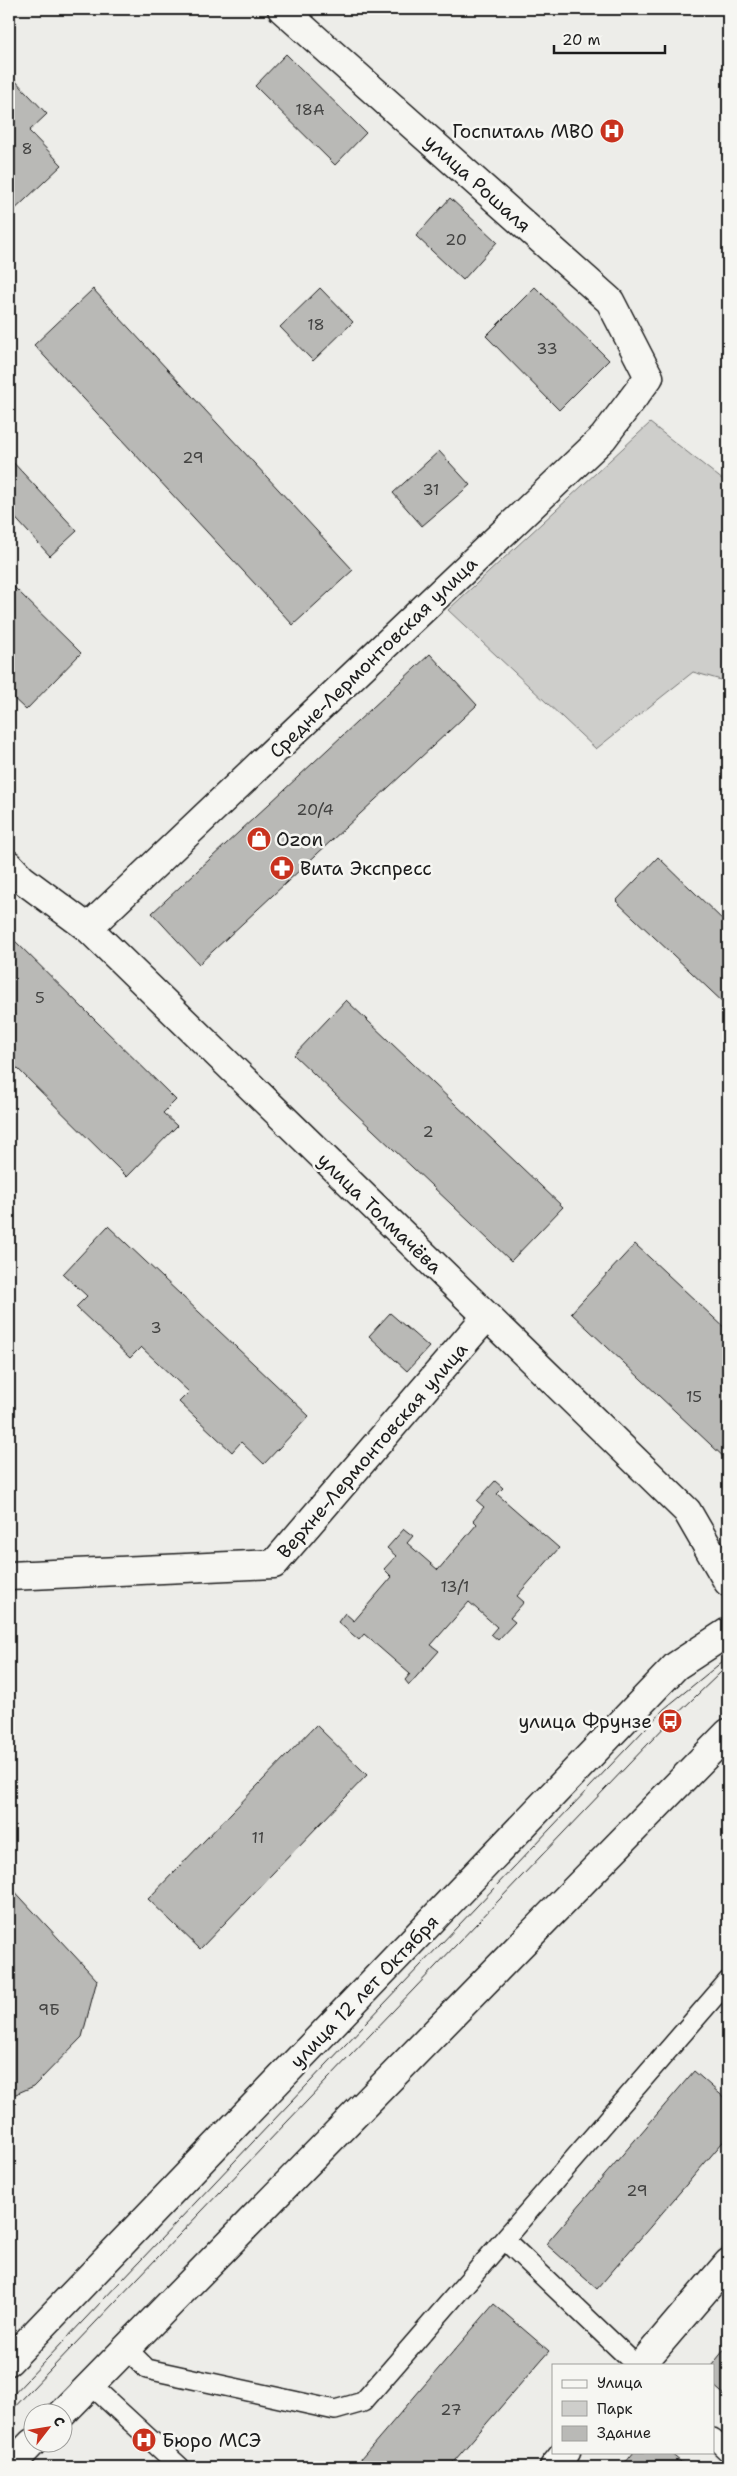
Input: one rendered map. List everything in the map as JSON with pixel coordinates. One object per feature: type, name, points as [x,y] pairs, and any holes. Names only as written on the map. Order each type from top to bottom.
[{"type":"street","name":"улица Рошаля","points":[[282,9],[610,301],[649,377]]},
{"type":"street","name":"Средне-Лермонтовская улица","points":[[88,928],[603,438],[649,377]]},
{"type":"street","name":"улица Толмачёва","points":[[13,874],[88,928],[486,1317],[687,1510],[728,1582]]},
{"type":"street","name":"Верхне-Лермонтовская улица","points":[[9,1576],[274,1564],[486,1317]]},
{"type":"street","name":"улица 12 лет Октября","points":[[9,2361],[676,1666],[728,1632]]},
{"type":"street","points":[[71,2404],[728,1733]]},
{"type":"street","points":[[642,2364],[728,2263]]},
{"type":"street","points":[[9,2467],[22,2453]]},
{"type":"street","points":[[554,2467],[564,2454]]},
{"type":"lane","points":[[126,2348],[147,2369],[335,2410],[363,2402],[728,1981]]},
{"type":"lane","points":[[505,2240],[635,2364]]},
{"type":"lane","points":[[90,2384],[180,2467]]},
{"type":"lane","points":[[714,2439],[728,2452]]},
{"type":"green space","points":[[650,423],[728,484],[728,682],[693,672],[596,749],[448,610]]},
{"type":"building","points":[[286,54],[366,133],[335,165],[255,86]]},
{"type":"building","points":[[9,74],[47,114],[29,131],[62,165],[9,215]]},
{"type":"building","points":[[450,198],[497,242],[463,280],[416,236]]},
{"type":"building","points":[[535,287],[609,360],[559,410],[486,336]]},
{"type":"building","points":[[320,288],[353,322],[313,361],[280,327]]},
{"type":"building","points":[[93,289],[353,570],[293,625],[34,345]]},
{"type":"building","points":[[439,451],[470,485],[422,526],[393,493]]},
{"type":"building","points":[[9,458],[77,531],[50,556],[9,511]]},
{"type":"building","points":[[14,587],[81,653],[26,710],[9,694],[9,592]]},
{"type":"building","points":[[430,654],[477,705],[199,964],[152,913]]},
{"type":"building","points":[[658,857],[728,925],[728,1007],[616,901]]},
{"type":"building","points":[[9,935],[176,1100],[163,1113],[177,1126],[127,1177],[9,1060]]},
{"type":"building","points":[[346,1000],[563,1207],[511,1261],[294,1055]]},
{"type":"building","points":[[108,1226],[309,1416],[264,1464],[241,1442],[232,1452],[179,1402],[189,1392],[141,1347],[130,1358],[76,1307],[87,1296],[63,1274]]},
{"type":"building","points":[[635,1244],[728,1331],[728,1461],[571,1313]]},
{"type":"building","points":[[390,1313],[429,1347],[407,1371],[369,1336]]},
{"type":"building","points":[[495,1481],[503,1488],[497,1494],[559,1548],[517,1596],[524,1602],[510,1618],[515,1622],[498,1640],[491,1634],[497,1627],[469,1602],[431,1645],[439,1651],[409,1685],[405,1680],[410,1674],[364,1634],[359,1640],[338,1622],[345,1613],[354,1621],[392,1577],[384,1569],[396,1556],[387,1548],[404,1529],[413,1536],[407,1543],[438,1570],[477,1524],[473,1520],[484,1507],[477,1501]]},
{"type":"building","points":[[316,1725],[367,1775],[200,1949],[148,1899]]},
{"type":"building","points":[[9,1885],[97,1980],[82,2037],[34,2086],[9,2097]]},
{"type":"building","points":[[694,2071],[728,2101],[728,2136],[597,2289],[546,2244]]},
{"type":"building","points":[[494,2304],[549,2351],[449,2467],[354,2467]]},
{"type":"building","points":[[728,2345],[728,2398],[714,2386],[713,2364]]},
{"type":"building","points":[[631,2454],[671,2454],[687,2467],[621,2467]]},
{"type":"tram line","points":[[9,2399],[664,1709],[728,1657]]},
{"type":"tram line","points":[[9,2413],[670,1721],[721,1672],[728,1668]]},
{"type":"place","name":"Госпиталь МВО","points":[[612,131]]},
{"type":"place","name":"Ozon","points":[[259,839]]},
{"type":"place","name":"Вита Экспресс","points":[[282,868]]},
{"type":"place","name":"улица Фрунзе","points":[[670,1721]]},
{"type":"place","name":"Бюро МСЭ","points":[[144,2440]]}]
